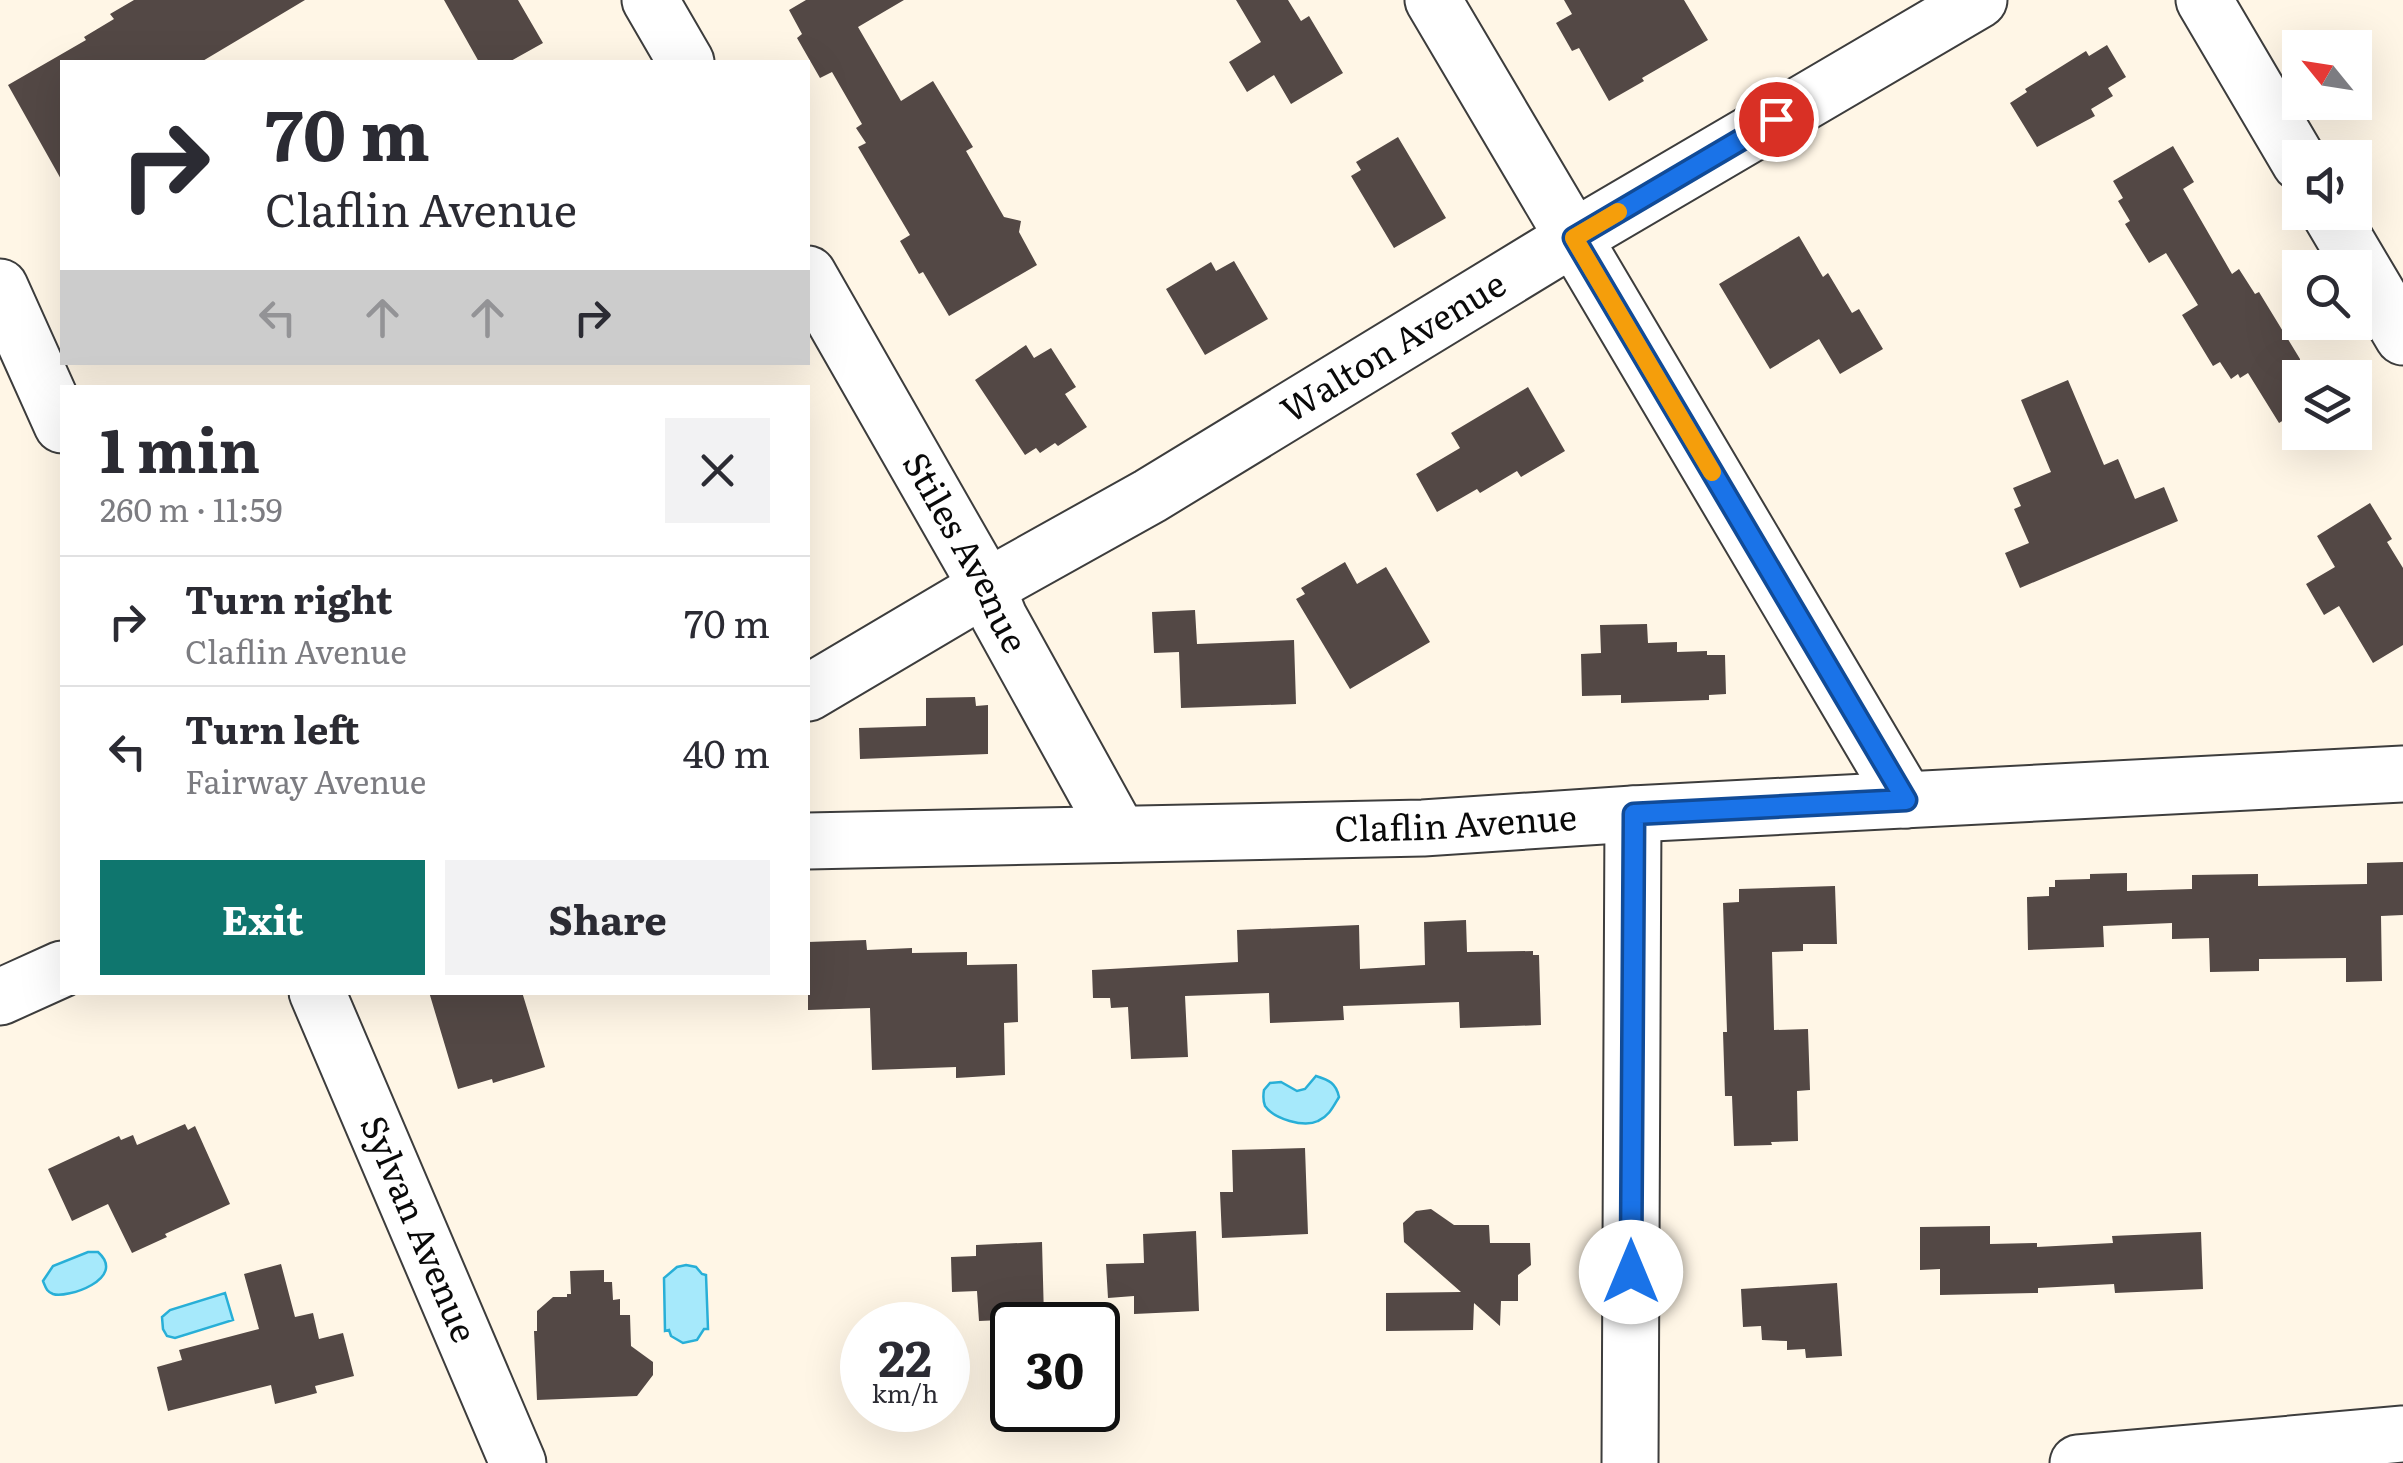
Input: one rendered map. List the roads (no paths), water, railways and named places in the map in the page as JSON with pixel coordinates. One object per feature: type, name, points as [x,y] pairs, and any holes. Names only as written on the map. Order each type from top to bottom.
[{"type":"street","points":[[650,0],[685,60]]},
{"type":"street","points":[[1433,0],[1906,800]]},
{"type":"street","name":"Walton Avenue","points":[[810,693],[1150,496],[1574,238],[1979,0]]},
{"type":"street","points":[[2204,0],[2287,140]]},
{"type":"street","points":[[2341,230],[2403,337]]},
{"type":"street","name":"Stiles Avenue","points":[[810,278],[987,588],[999,617],[1119,834]]},
{"type":"street","points":[[0,287],[60,421]]},
{"type":"street","name":"Claflin Avenue","points":[[810,842],[1423,828],[2403,774]]},
{"type":"street","points":[[1630,1463],[1634,814]]},
{"type":"street","points":[[0,996],[60,971]]},
{"type":"street","name":"Sylvan Avenue","points":[[318,995],[518,1463]]},
{"type":"street","points":[[2078,1463],[2403,1434]]},
{"type":"water","points":[[1316,1076],[1331,1083],[1339,1097],[1322,1119],[1312,1123],[1290,1121],[1265,1106],[1264,1090],[1270,1083],[1281,1082],[1297,1091],[1305,1089]]},
{"type":"water","points":[[98,1252],[105,1262],[100,1278],[70,1293],[60,1295],[48,1290],[43,1281],[53,1266]]},
{"type":"water","points":[[686,1265],[706,1275],[708,1329],[697,1340],[683,1343],[671,1336],[669,1330],[665,1331],[664,1278]]},
{"type":"water","points":[[225,1293],[233,1320],[175,1338],[167,1336],[162,1317],[170,1310]]}]
